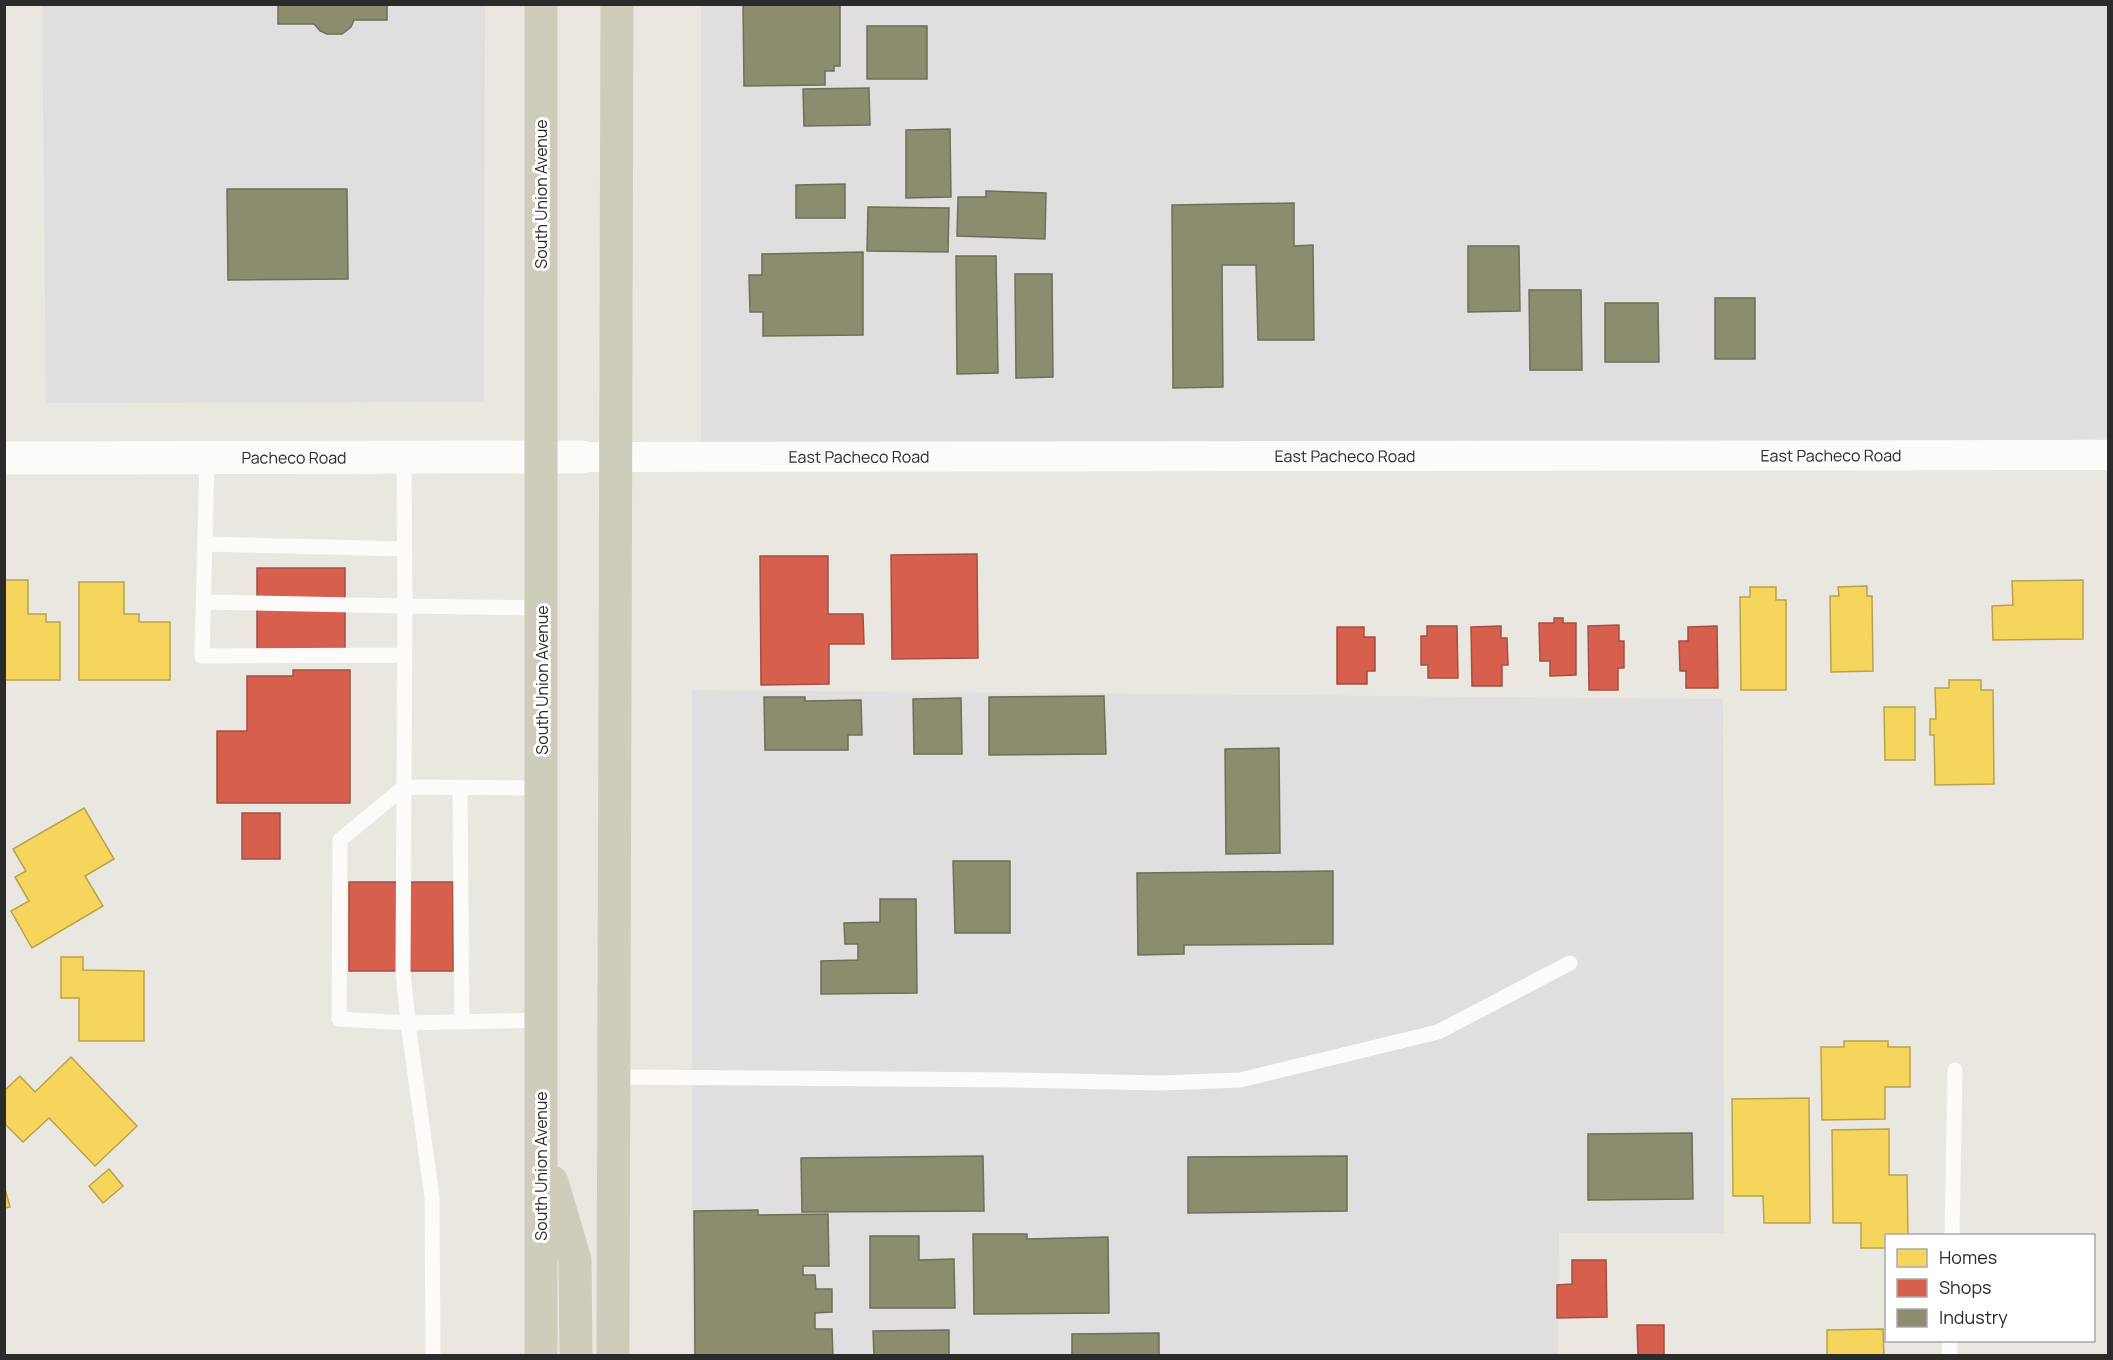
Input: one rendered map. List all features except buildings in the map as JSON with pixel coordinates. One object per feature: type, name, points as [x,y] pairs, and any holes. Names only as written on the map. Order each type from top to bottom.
[{"type":"main road","name":"South Union Avenue","points":[[541,4],[543,608],[541,1356]]},
{"type":"main road","points":[[613,1356],[617,4]]},
{"type":"main road","points":[[541,1149],[575,1260],[576,1356]]},
{"type":"street","name":"East Pacheco Road","points":[[582,457],[2109,455]]},
{"type":"street","name":"Pacheco Road","points":[[4,458],[582,457]]},
{"type":"lane","points":[[207,458],[202,656],[404,655]]},
{"type":"lane","points":[[404,458],[403,971],[432,1197],[433,1356]]},
{"type":"lane","points":[[205,544],[404,549]]},
{"type":"lane","points":[[204,602],[543,608]]},
{"type":"lane","points":[[541,788],[404,787],[340,840],[339,1018],[408,1023],[541,1020]]},
{"type":"lane","points":[[460,788],[462,1022]]},
{"type":"lane","points":[[614,1077],[1005,1079],[1162,1083],[1240,1080],[1438,1032],[1570,963]]},
{"type":"lane","points":[[1952,1234],[1955,1070]]},
{"type":"shaded area","points":[[42,5],[485,5],[484,402],[46,403]]},
{"type":"shaded area","points":[[701,5],[2108,5],[2108,438],[1726,455],[701,446]]},
{"type":"shaded area","points":[[692,690],[1723,699],[1724,1233],[1559,1233],[1558,1355],[692,1356]]}]
